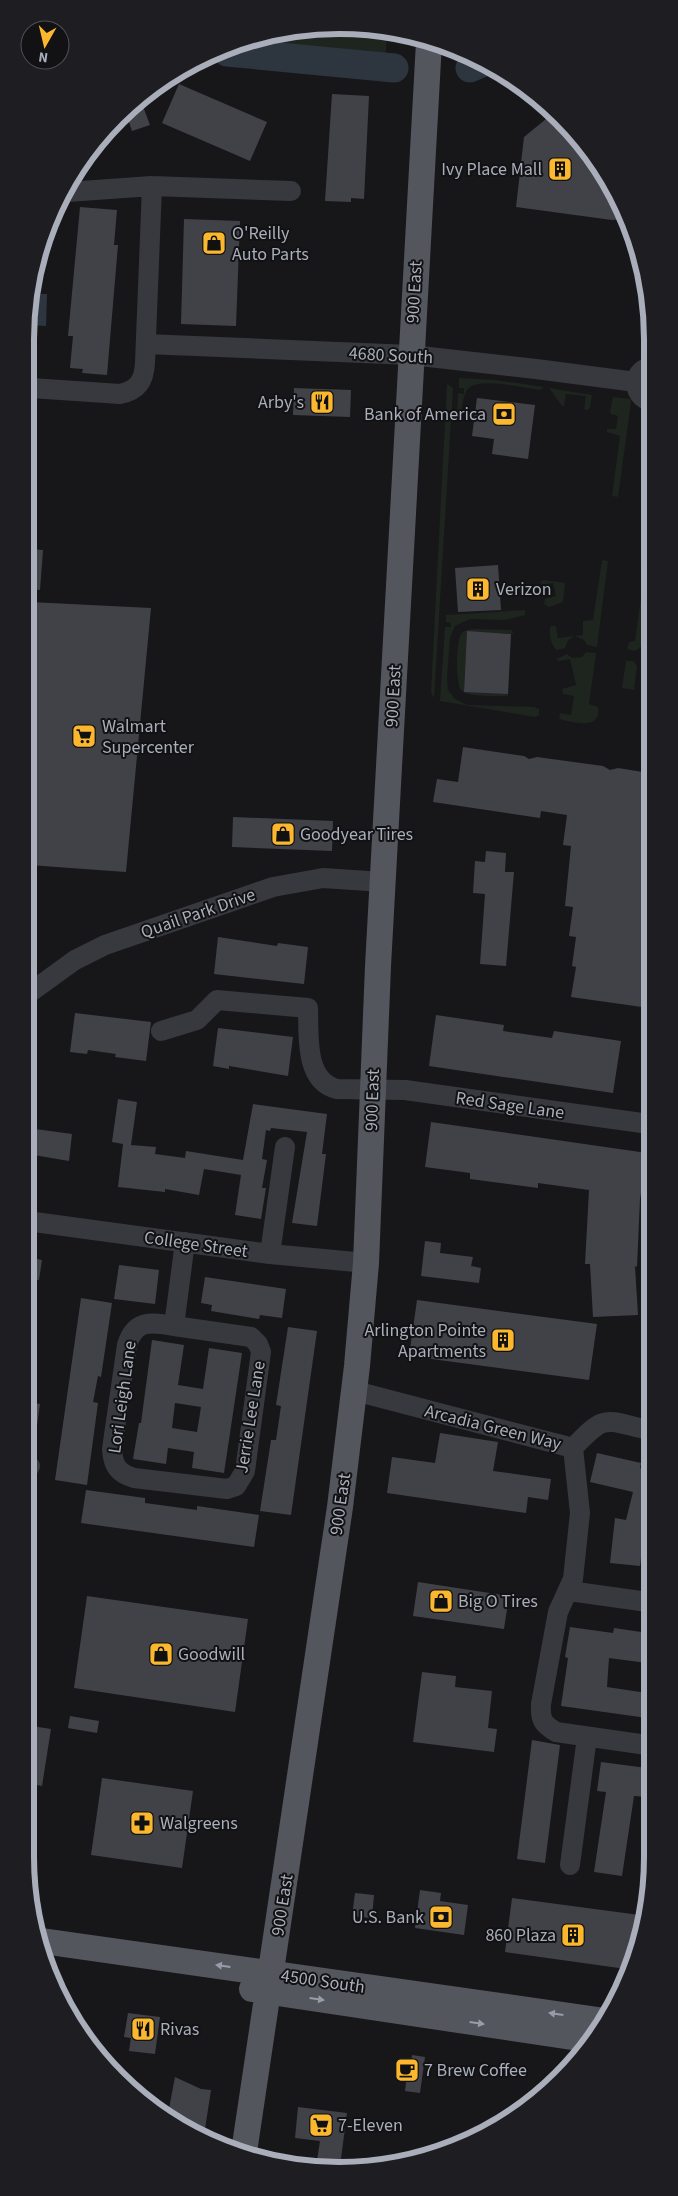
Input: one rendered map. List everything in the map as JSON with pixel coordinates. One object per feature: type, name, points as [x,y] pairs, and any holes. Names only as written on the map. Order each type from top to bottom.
[{"type":"main road","name":"900 East","points":[[245,2147],[340,1507],[355,1392],[366,1263],[372,1090],[429,47]]},
{"type":"main road","name":"4500 South","points":[[45,1941],[584,2039]]},
{"type":"main road","name":"4500 South","points":[[52,1960],[270,1982],[597,2020]]},
{"type":"street","points":[[34,388],[120,394],[130,391],[139,385],[144,374],[146,344],[152,186]]},
{"type":"street","points":[[72,192],[152,186],[291,191]]},
{"type":"street","name":"4680 South","points":[[146,344],[411,355],[636,382]]},
{"type":"street","points":[[644,369],[641,371],[636,382],[638,393],[644,398]]},
{"type":"street","name":"Quail Park Drive","points":[[34,990],[75,960],[106,945],[273,887],[323,878],[383,882]]},
{"type":"street","name":"Red Sage Lane","points":[[161,1031],[197,1020],[217,1000],[308,1008],[312,1068],[322,1082],[329,1087],[336,1089],[405,1090],[644,1123]]},
{"type":"street","points":[[270,1254],[285,1147]]},
{"type":"street","name":"College Street","points":[[34,1222],[270,1254],[366,1263]]},
{"type":"street","points":[[174,1326],[185,1242]]},
{"type":"street","name":"Lori Leigh Lane","points":[[174,1326],[153,1323],[141,1325],[130,1333],[125,1354],[112,1459],[116,1469],[124,1475],[134,1478],[219,1489],[236,1486]]},
{"type":"street","name":"Jerrie Lee Lane","points":[[174,1326],[251,1337],[258,1344],[261,1352],[244,1471],[236,1486]]},
{"type":"street","name":"Arcadia Green Way","points":[[355,1392],[573,1448],[580,1513],[574,1579],[569,1591],[562,1600],[558,1612],[540,1717],[543,1724],[556,1732],[644,1745]]},
{"type":"street","points":[[573,1448],[598,1423],[606,1421],[644,1429]]},
{"type":"street","points":[[569,1591],[644,1601]]},
{"type":"street","points":[[570,1865],[587,1737]]},
{"type":"shaded area","points":[[359,34],[379,36],[387,38],[385,69],[236,52],[260,44],[299,36]]},
{"type":"shaded area","points":[[37,294],[47,294],[46,326],[34,325]]},
{"type":"shaded area","points":[[459,378],[495,380],[544,387],[540,390],[490,383],[472,386],[465,393],[460,420],[457,420],[458,393],[464,394],[464,388],[459,388]]},
{"type":"shaded area","points":[[447,384],[453,388],[434,698],[431,692]]},
{"type":"shaded area","points":[[549,388],[592,395],[590,408],[584,409],[586,396],[566,394],[564,406],[562,406]]},
{"type":"shaded area","points":[[613,397],[630,399],[631,402],[618,497],[612,496],[620,436],[607,432],[607,429],[616,429],[618,416],[610,412]]},
{"type":"shaded area","points":[[602,560],[608,561],[597,647],[587,645],[584,640],[575,636],[568,640],[565,648],[557,650],[551,639],[551,626],[556,626],[558,638],[583,635],[583,621],[593,620]]},
{"type":"shaded area","points":[[644,575],[644,632],[642,646],[635,651],[627,649],[629,642],[635,641]]},
{"type":"shaded area","points":[[543,580],[565,583],[563,602],[549,607],[544,604],[545,599],[556,596],[553,583],[542,585],[540,582]]},
{"type":"shaded area","points":[[525,610],[525,615],[505,620],[470,619],[455,626],[450,638],[448,690],[455,699],[467,705],[534,707],[539,709],[539,715],[535,717],[440,701],[445,627],[451,627],[451,623],[446,622],[446,615]]},
{"type":"shaded area","points":[[471,629],[512,630],[513,634],[467,632],[464,691],[508,694],[508,696],[484,696],[462,691],[458,681],[457,664],[459,639],[463,632]]},
{"type":"shaded area","points":[[586,652],[596,653],[589,704],[598,707],[598,715],[596,719],[585,723],[559,719],[560,713],[571,715],[574,696],[563,694],[562,689],[576,685],[570,659],[559,661],[556,659],[567,654],[572,658],[582,657]]},
{"type":"shaded area","points":[[626,661],[633,661],[637,666],[634,690],[622,688]]},
{"type":"building","points":[[179,84],[267,122],[250,161],[162,123]]},
{"type":"building","points":[[332,94],[369,96],[364,199],[351,198],[351,202],[325,201]]},
{"type":"building","points":[[143,106],[150,125],[132,131],[128,119]]},
{"type":"building","name":"Ivy Place Mall","points":[[546,119],[551,120],[593,169],[620,219],[516,207],[524,137]]},
{"type":"building","points":[[80,207],[117,210],[114,245],[118,245],[107,375],[82,373],[83,369],[70,368],[73,336],[68,336]]},
{"type":"building","points":[[184,219],[240,221],[236,326],[181,324]]},
{"type":"building","name":"Arby's","points":[[294,388],[351,390],[350,417],[293,415]]},
{"type":"building","name":"Bank of America","points":[[477,398],[535,405],[528,459],[492,454],[494,439],[472,436]]},
{"type":"building","points":[[34,549],[43,550],[40,590],[34,589]]},
{"type":"building","name":"Verizon","points":[[498,565],[501,610],[458,612],[455,568]]},
{"type":"building","name":"Walmart Supercenter","points":[[34,602],[151,608],[126,872],[34,865]]},
{"type":"building","points":[[467,631],[511,634],[508,694],[464,692]]},
{"type":"building","points":[[463,747],[524,756],[529,759],[537,757],[603,766],[610,770],[618,768],[644,772],[644,1007],[571,997],[576,967],[572,966],[576,937],[569,936],[573,907],[565,906],[571,846],[563,845],[567,815],[541,811],[540,818],[433,802],[437,779],[458,782]]},
{"type":"building","name":"Goodyear Tires","points":[[233,817],[333,821],[332,851],[232,847]]},
{"type":"building","points":[[486,851],[506,853],[505,872],[514,872],[506,966],[480,964],[485,894],[473,893],[475,861],[485,862]]},
{"type":"building","points":[[218,937],[277,946],[278,943],[308,947],[304,984],[214,974]]},
{"type":"building","points":[[75,1013],[151,1022],[146,1061],[115,1057],[116,1054],[88,1050],[87,1054],[70,1052]]},
{"type":"building","points":[[436,1015],[504,1025],[503,1031],[552,1038],[554,1031],[621,1041],[613,1093],[429,1066]]},
{"type":"building","points":[[218,1028],[293,1037],[288,1076],[229,1066],[229,1069],[213,1066]]},
{"type":"building","points":[[118,1099],[137,1102],[131,1145],[156,1147],[155,1154],[185,1158],[186,1151],[243,1160],[253,1104],[327,1114],[322,1154],[326,1154],[317,1226],[292,1223],[307,1132],[271,1128],[270,1131],[266,1130],[262,1159],[267,1160],[262,1188],[266,1188],[261,1219],[235,1215],[241,1175],[204,1169],[199,1195],[165,1189],[165,1192],[118,1187],[123,1144],[112,1142]]},
{"type":"building","points":[[431,1122],[644,1153],[637,1267],[635,1266],[638,1315],[593,1317],[590,1264],[585,1264],[589,1190],[538,1183],[538,1188],[470,1179],[470,1173],[425,1167]]},
{"type":"building","points":[[34,1129],[72,1134],[69,1161],[34,1155]]},
{"type":"building","points":[[425,1241],[441,1243],[440,1253],[473,1257],[471,1266],[481,1268],[479,1283],[421,1276]]},
{"type":"building","points":[[34,1258],[42,1260],[39,1280],[34,1280]]},
{"type":"building","points":[[119,1265],[159,1270],[155,1304],[114,1299]]},
{"type":"building","points":[[205,1277],[286,1289],[282,1318],[260,1315],[259,1319],[211,1311],[212,1305],[201,1303]]},
{"type":"building","points":[[81,1298],[112,1303],[101,1377],[98,1376],[93,1402],[98,1403],[87,1485],[55,1480]]},
{"type":"building","name":"Arlington Pointe Apartments","points":[[417,1300],[597,1324],[589,1380],[409,1356]]},
{"type":"building","points":[[288,1327],[317,1331],[291,1515],[260,1511],[271,1440],[276,1440],[281,1406],[276,1405]]},
{"type":"building","points":[[152,1340],[184,1345],[178,1385],[203,1389],[209,1348],[242,1353],[224,1473],[192,1468],[194,1452],[168,1448],[166,1464],[133,1459],[139,1423],[141,1423]],"holes":[[[175,1403],[201,1407],[197,1432],[172,1428]]]},
{"type":"building","points":[[34,1403],[40,1404],[34,1440]]},
{"type":"building","points":[[440,1433],[498,1442],[493,1471],[551,1479],[548,1500],[528,1497],[526,1513],[387,1493],[392,1457],[435,1463]]},
{"type":"building","points":[[597,1453],[641,1463],[640,1468],[644,1469],[644,1534],[640,1566],[610,1563],[615,1518],[626,1520],[633,1492],[590,1482]]},
{"type":"building","points":[[86,1490],[145,1498],[145,1503],[197,1510],[197,1506],[259,1515],[254,1547],[81,1523]]},
{"type":"building","points":[[418,1582],[509,1596],[504,1629],[413,1616]]},
{"type":"building","name":"Goodwill","points":[[87,1596],[248,1619],[235,1712],[74,1688]]},
{"type":"building","points":[[570,1627],[613,1633],[614,1628],[644,1632],[644,1663],[609,1658],[607,1687],[644,1693],[644,1718],[561,1706],[568,1658],[565,1657]]},
{"type":"building","points":[[422,1672],[456,1676],[455,1687],[492,1691],[488,1728],[497,1729],[494,1752],[413,1742]]},
{"type":"building","points":[[70,1716],[99,1721],[97,1733],[68,1728]]},
{"type":"building","points":[[34,1726],[51,1729],[42,1786],[34,1785]]},
{"type":"building","points":[[532,1740],[560,1745],[545,1863],[517,1859]]},
{"type":"building","points":[[601,1762],[644,1768],[644,1797],[634,1796],[622,1876],[594,1872],[606,1792],[597,1791]]},
{"type":"building","name":"Walgreens","points":[[102,1778],[193,1791],[182,1868],[91,1855]]},
{"type":"building","name":"U.S. Bank","points":[[420,1890],[441,1893],[440,1901],[468,1905],[464,1935],[415,1928]]},
{"type":"building","points":[[355,1893],[374,1895],[372,1918],[352,1916]]},
{"type":"building","name":"860 Plaza","points":[[512,1898],[638,1915],[634,1936],[623,1969],[505,1952]]},
{"type":"building","points":[[128,2013],[160,2017],[155,2054],[129,2051],[131,2038],[124,2037]]},
{"type":"building","name":"7 Brew Coffee","points":[[412,2055],[425,2057],[420,2093],[405,2091],[408,2065],[411,2065]]},
{"type":"building","points":[[175,2077],[201,2089],[211,2090],[205,2129],[199,2128],[169,2111]]},
{"type":"building","name":"7-Eleven","points":[[298,2107],[347,2113],[341,2162],[317,2162],[320,2141],[295,2138]]},
{"type":"waterway","points":[[234,53],[394,68]]},
{"type":"waterway","points":[[470,68],[475,66]]},
{"type":"place","name":"Ivy Place Mall","points":[[560,169]]},
{"type":"place","name":"O'Reilly Auto Parts","points":[[214,243]]},
{"type":"place","name":"Arby's","points":[[322,402]]},
{"type":"place","name":"Bank of America","points":[[504,414]]},
{"type":"place","name":"Verizon","points":[[478,589]]},
{"type":"place","name":"Walmart Supercenter","points":[[84,736]]},
{"type":"place","name":"Goodyear Tires","points":[[283,834]]},
{"type":"place","name":"Arlington Pointe Apartments","points":[[503,1340]]},
{"type":"place","name":"Big O Tires","points":[[441,1601]]},
{"type":"place","name":"Goodwill","points":[[161,1654]]},
{"type":"place","name":"Walgreens","points":[[142,1823]]},
{"type":"place","name":"U.S. Bank","points":[[441,1917]]},
{"type":"place","name":"860 Plaza","points":[[573,1935]]},
{"type":"place","name":"Rivas","points":[[143,2029]]},
{"type":"place","name":"7 Brew Coffee","points":[[407,2070]]},
{"type":"place","name":"7-Eleven","points":[[321,2125]]}]
